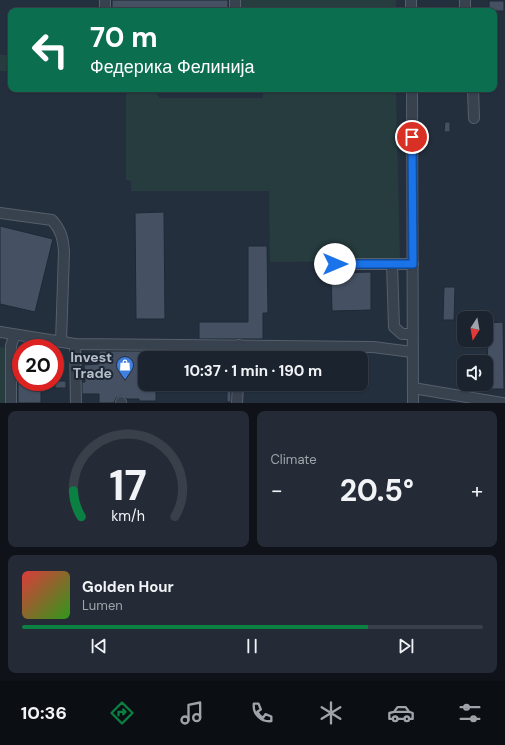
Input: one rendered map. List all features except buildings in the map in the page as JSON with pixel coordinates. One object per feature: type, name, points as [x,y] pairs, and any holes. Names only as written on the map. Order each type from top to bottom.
[{"type":"street","points":[[412,92],[413,403]]},
{"type":"street","points":[[473,92],[474,118]]},
{"type":"street","points":[[0,212],[52,220],[59,228],[63,238],[64,252],[61,339]]},
{"type":"street","points":[[335,264],[413,264]]},
{"type":"street","points":[[392,264],[394,327],[402,334],[412,334]]},
{"type":"street","points":[[0,332],[14,336],[38,339]]},
{"type":"street","points":[[11,403],[12,346],[14,336]]},
{"type":"street","points":[[64,342],[75,344],[373,347],[412,352]]},
{"type":"street","points":[[75,344],[76,403]]},
{"type":"street","points":[[239,345],[239,351]]},
{"type":"street","points":[[413,388],[502,403]]},
{"type":"street","points":[[237,403],[238,391]]},
{"type":"green space","points":[[238,0],[396,0],[396,8],[239,8]]},
{"type":"green space","points":[[0,55],[8,55],[8,71],[0,71]]},
{"type":"green space","points":[[126,92],[156,92],[159,98],[263,98],[263,92],[396,92],[400,261],[270,262],[269,191],[131,191],[131,181],[126,180]]},
{"type":"green space","points":[[0,347],[8,348],[9,403],[0,403]]},
{"type":"place","name":"Invest Trade","points":[[125,380]]},
{"type":"route","points":[[335,264],[413,264],[412,137]]}]
